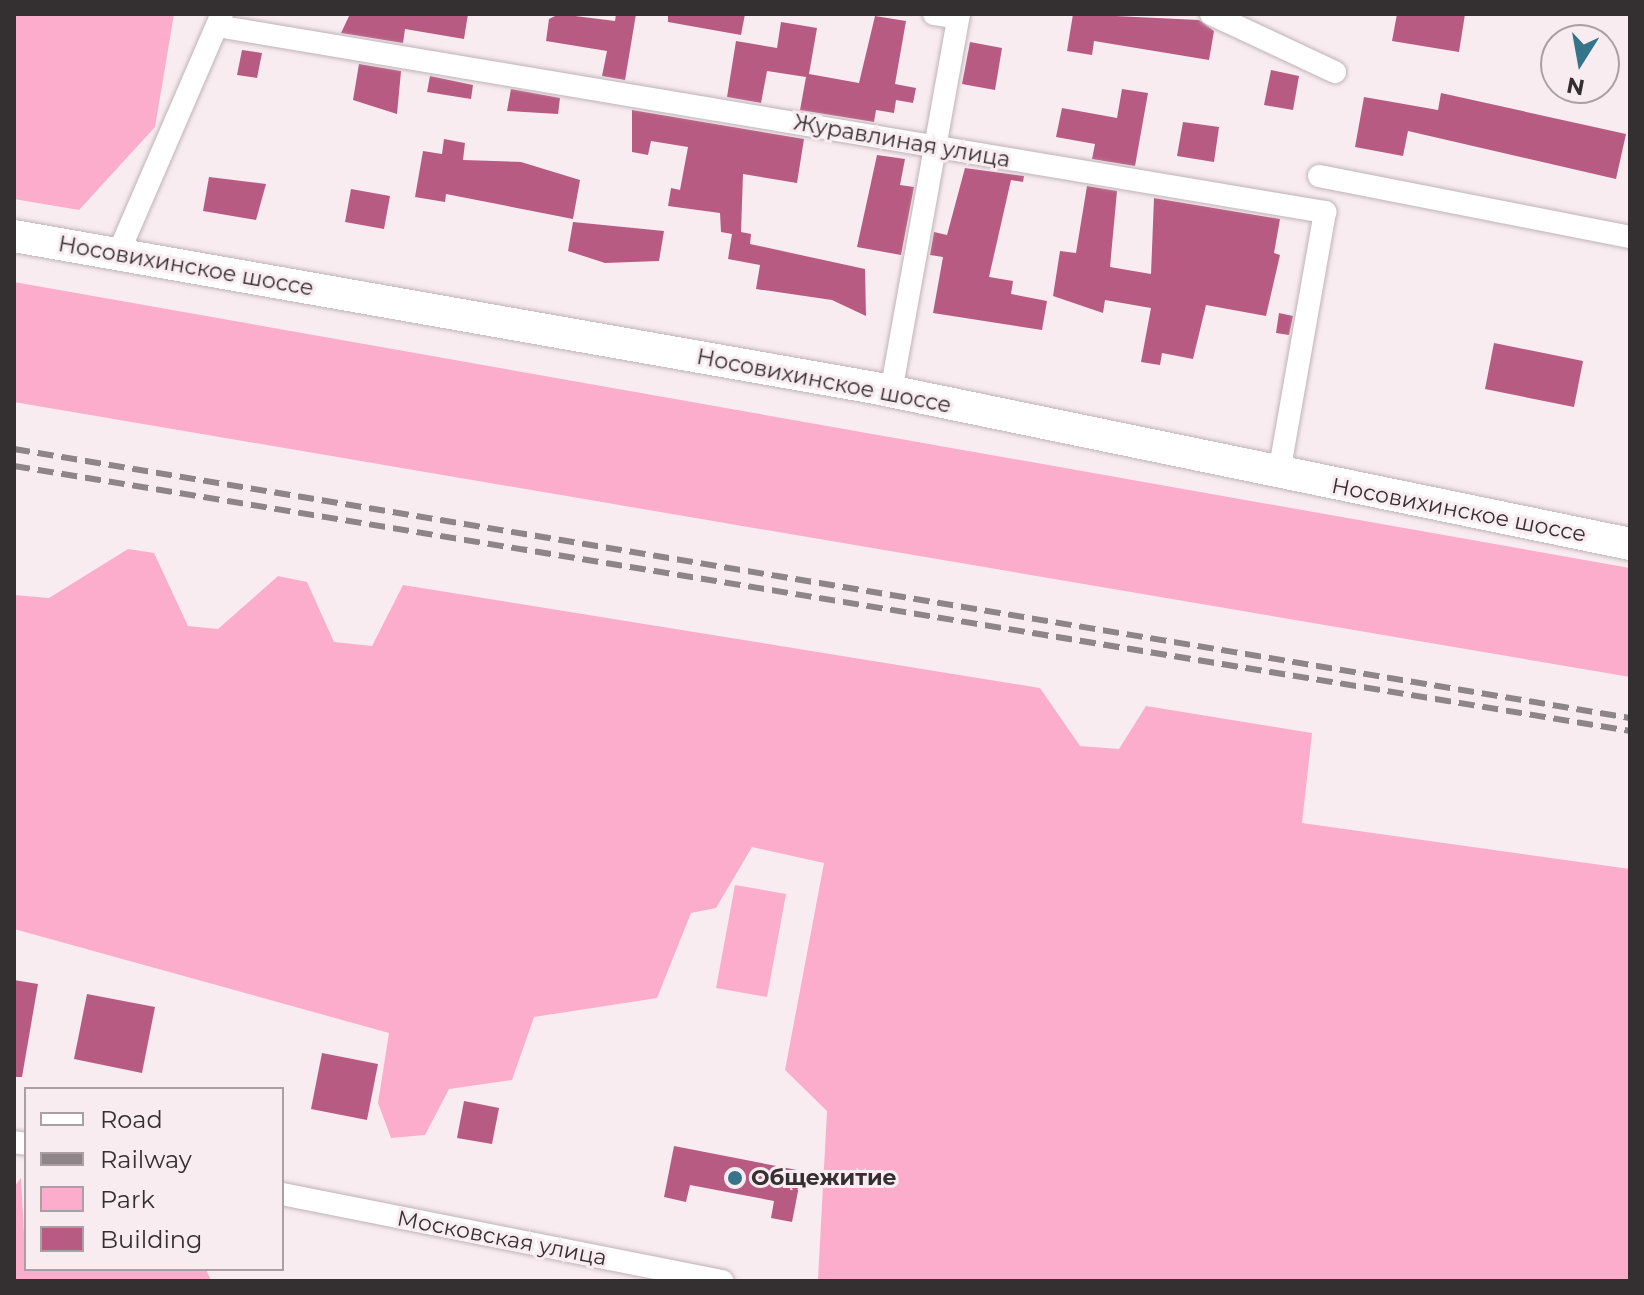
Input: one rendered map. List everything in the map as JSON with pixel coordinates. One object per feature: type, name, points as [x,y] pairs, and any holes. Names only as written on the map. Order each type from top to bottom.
[{"type":"main road","name":"Носовихинское шоссе","points":[[14,236],[891,392],[1630,544]]},
{"type":"street","points":[[891,392],[959,16],[934,14]]},
{"type":"street","points":[[1211,14],[1335,72]]},
{"type":"street","points":[[118,254],[220,20]]},
{"type":"street","name":"Журавлиная улица","points":[[220,20],[1325,212],[1279,474]]},
{"type":"street","points":[[1319,176],[1630,237]]},
{"type":"street","name":"Московская улица","points":[[284,1194],[722,1281]]},
{"type":"green space","points":[[14,14],[174,14],[155,127],[79,210],[14,199]]},
{"type":"green space","points":[[14,282],[1630,568],[1630,677],[14,402]]},
{"type":"green space","points":[[128,549],[154,553],[188,626],[218,629],[278,576],[307,582],[334,642],[372,646],[403,585],[1040,688],[1080,746],[1119,749],[1146,706],[1312,733],[1302,823],[1630,869],[1630,1281],[818,1279],[827,1111],[785,1070],[824,863],[752,847],[716,908],[691,913],[657,998],[534,1017],[512,1080],[449,1089],[425,1135],[391,1138],[378,1103],[389,1033],[14,929],[14,595],[49,598]]},
{"type":"green space","points":[[735,885],[786,894],[767,997],[716,988]]},
{"type":"green space","points":[[21,1178],[24,1271],[207,1271],[211,1281],[14,1281],[14,1187]]},
{"type":"building","points":[[350,14],[468,14],[464,39],[405,29],[403,43],[341,33]]},
{"type":"building","points":[[559,14],[615,21],[616,14],[636,14],[625,80],[602,76],[607,51],[546,41],[549,19]]},
{"type":"building","points":[[668,14],[745,14],[741,35],[668,22]]},
{"type":"building","points":[[1073,14],[1199,20],[1214,31],[1209,60],[1094,41],[1092,55],[1067,51]]},
{"type":"building","points":[[1397,14],[1465,14],[1459,52],[1392,41]]},
{"type":"building","points":[[875,16],[906,21],[895,84],[916,88],[913,103],[896,100],[894,113],[876,110],[874,122],[800,110],[806,77],[767,71],[761,103],[727,97],[736,41],[777,48],[781,22],[817,28],[809,74],[859,83]]},
{"type":"building","points":[[970,42],[1002,48],[995,90],[962,84]]},
{"type":"building","points":[[242,50],[262,53],[257,78],[237,75]]},
{"type":"building","points":[[359,64],[401,71],[397,114],[353,100]]},
{"type":"building","points":[[1271,70],[1299,76],[1293,110],[1264,105]]},
{"type":"building","points":[[430,76],[473,85],[471,99],[427,92]]},
{"type":"building","points":[[511,89],[560,98],[558,114],[507,111]]},
{"type":"building","points":[[1122,89],[1148,93],[1135,166],[1092,159],[1095,144],[1056,137],[1062,108],[1117,118]]},
{"type":"building","points":[[1441,93],[1626,134],[1616,179],[1408,131],[1403,156],[1355,147],[1364,97],[1438,110]]},
{"type":"building","points":[[632,110],[804,139],[797,183],[743,174],[741,232],[751,234],[750,244],[865,269],[866,316],[832,300],[756,289],[760,265],[728,259],[732,234],[721,232],[720,213],[668,206],[671,188],[680,190],[688,147],[651,141],[648,155],[632,152]]},
{"type":"building","points":[[1183,122],[1219,127],[1214,162],[1177,156]]},
{"type":"building","points":[[444,139],[465,143],[463,160],[521,162],[580,180],[573,219],[446,194],[445,202],[415,197],[423,151],[442,154]]},
{"type":"building","points":[[877,155],[905,159],[900,185],[914,187],[901,255],[857,247]]},
{"type":"building","points":[[965,168],[1024,176],[1023,182],[1011,180],[989,277],[1013,281],[1011,294],[1047,301],[1042,330],[933,313],[943,257],[930,255],[934,232],[947,235]]},
{"type":"building","points":[[209,177],[266,184],[256,220],[203,211]]},
{"type":"building","points":[[1087,186],[1117,191],[1110,267],[1151,274],[1154,198],[1280,219],[1274,253],[1280,255],[1266,316],[1206,305],[1193,359],[1162,353],[1160,365],[1141,362],[1151,308],[1105,300],[1103,313],[1053,296],[1060,251],[1076,253]]},
{"type":"building","points":[[351,189],[390,196],[384,229],[345,222]]},
{"type":"building","points":[[573,222],[664,231],[659,261],[605,263],[568,251]]},
{"type":"building","points":[[1279,313],[1293,316],[1289,335],[1276,333]]},
{"type":"building","points":[[1494,343],[1583,361],[1574,407],[1485,389]]},
{"type":"building","points":[[14,980],[38,984],[22,1077],[14,1077]]},
{"type":"building","points":[[87,994],[155,1007],[142,1073],[74,1059]]},
{"type":"building","points":[[322,1053],[378,1064],[367,1120],[311,1109]]},
{"type":"building","points":[[464,1101],[499,1108],[492,1144],[457,1138]]},
{"type":"building","name":"Общежитие","points":[[674,1146],[802,1171],[792,1222],[771,1218],[774,1201],[690,1185],[686,1202],[664,1197]]},
{"type":"railway","points":[[14,449],[1630,718]]},
{"type":"railway","points":[[14,466],[1630,731]]},
{"type":"place","name":"Общежитие","points":[[735,1178]]}]
